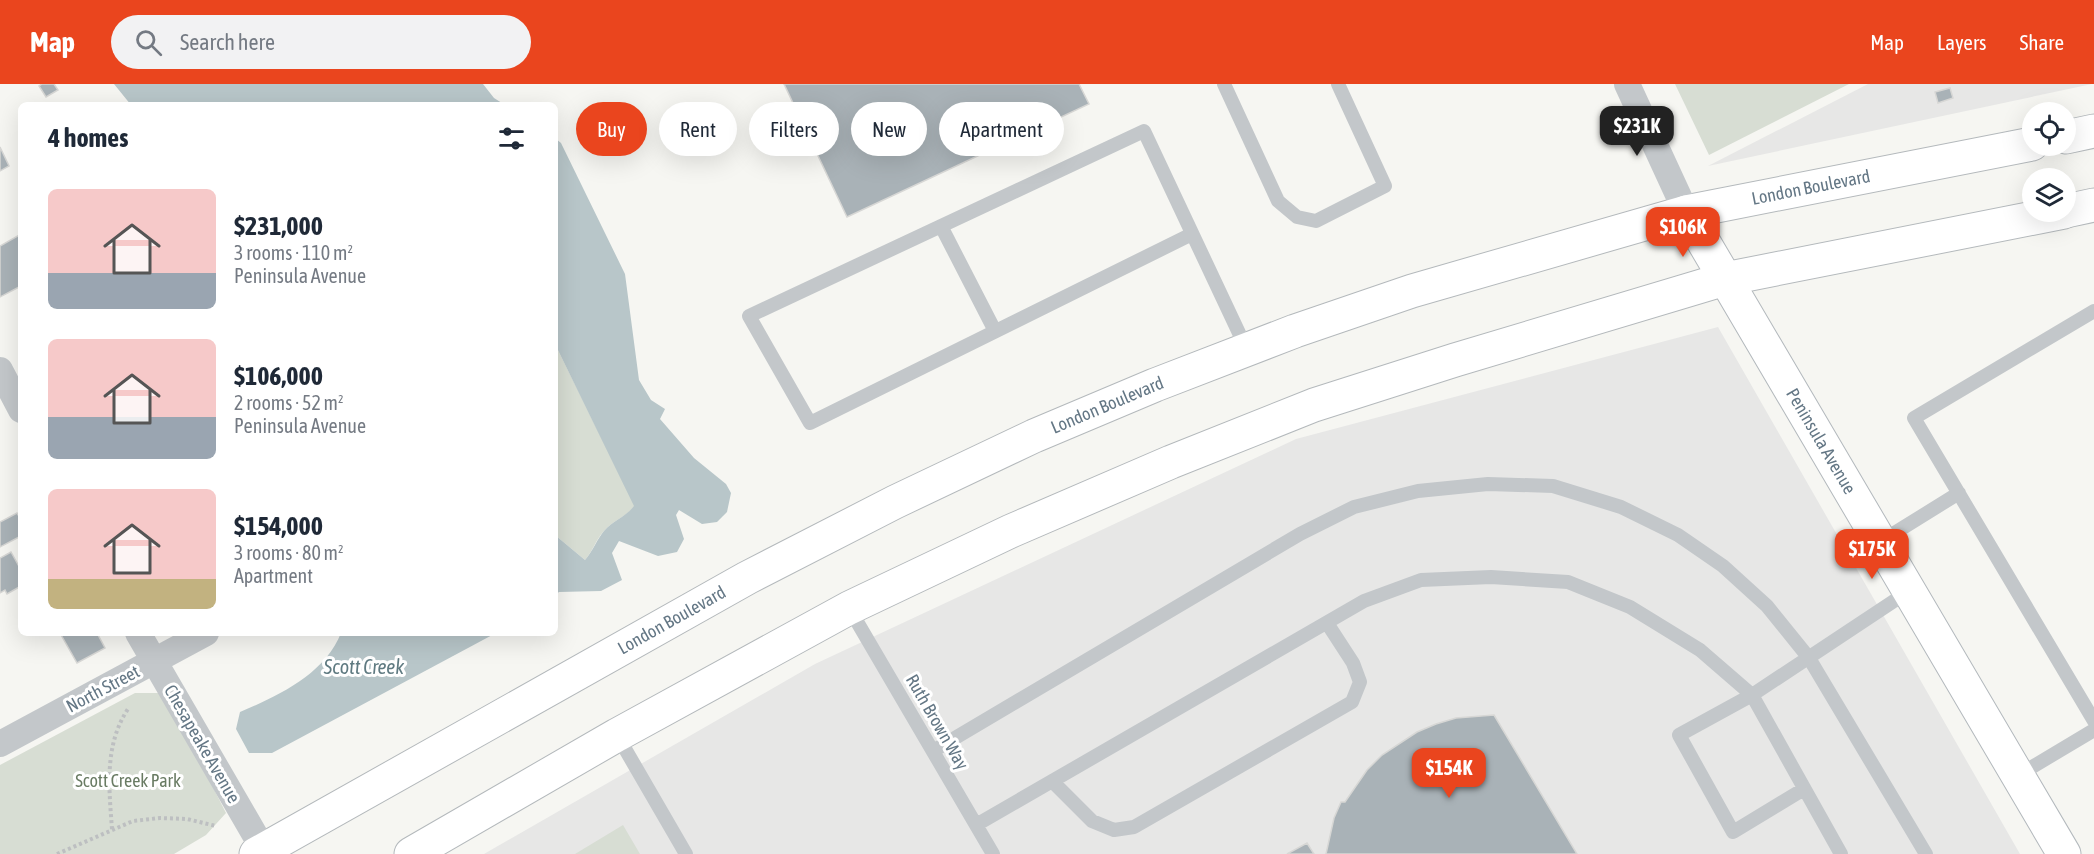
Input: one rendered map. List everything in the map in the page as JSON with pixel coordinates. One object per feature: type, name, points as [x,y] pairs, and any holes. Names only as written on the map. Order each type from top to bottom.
[{"type":"main road","points":[[2076,135],[2094,131]]},
{"type":"main road","name":"London Boulevard","points":[[262,852],[747,578],[895,502],[1034,436],[1247,350],[1412,291],[1686,212],[2022,146]]},
{"type":"main road","points":[[411,854],[617,735],[849,608],[1011,531],[1171,462],[1314,405],[1725,279],[2082,208]]},
{"type":"main road","name":"Peninsula Avenue","points":[[1686,212],[2064,854]]},
{"type":"street","name":"Peninsula Avenue","points":[[1627,84],[1686,212]]},
{"type":"street","points":[[0,370],[18,404]]},
{"type":"street","name":"Chesapeake Avenue","points":[[140,636],[262,852]]},
{"type":"street","name":"North Street","points":[[0,744],[201,636]]},
{"type":"lane","points":[[1224,84],[1278,201],[1297,217],[1316,221],[1385,186],[1338,84]]},
{"type":"lane","points":[[1192,234],[810,423],[749,316],[1144,131],[1247,350]]},
{"type":"lane","points":[[941,226],[995,331]]},
{"type":"lane","points":[[2094,311],[1914,418],[2094,721]]},
{"type":"lane","points":[[933,751],[1300,534],[1354,507],[1418,491],[1488,484],[1553,486],[1621,507],[1678,535],[1723,566],[1767,606],[1809,658],[1926,854]]},
{"type":"lane","points":[[1880,542],[1959,494]]},
{"type":"lane","points":[[976,825],[1364,601],[1421,580],[1491,577],[1568,582],[1630,607],[1700,650],[1752,695],[1841,854]]},
{"type":"lane","points":[[1804,789],[1733,832],[1679,735],[1752,695],[1909,591]]},
{"type":"lane","name":"Ruth Brown Way","points":[[849,608],[993,854]]},
{"type":"lane","points":[[1052,781],[1092,821],[1114,830],[1134,826],[1342,708],[1352,702],[1360,682],[1353,663],[1327,623]]},
{"type":"lane","points":[[2018,776],[2094,730]]},
{"type":"lane","points":[[617,735],[687,854]]},
{"type":"path","points":[[112,829],[109,771],[111,751],[130,707]]},
{"type":"path","points":[[57,854],[133,821],[160,818],[186,819],[213,824],[262,852]]},
{"type":"shaded area","points":[[1868,84],[2092,84],[1708,166]]},
{"type":"shaded area","points":[[1718,327],[2020,854],[484,854],[815,664],[1296,439]]},
{"type":"green space","points":[[1675,84],[1849,84],[1709,155]]},
{"type":"green space","points":[[558,350],[635,506],[604,531],[585,560],[558,538]]},
{"type":"green space","name":"Scott Creek Park","points":[[135,693],[165,693],[226,813],[206,835],[174,854],[0,854],[0,765]]},
{"type":"green space","points":[[623,825],[640,854],[575,854]]},
{"type":"water","points":[[114,84],[483,84],[500,102],[129,102]]},
{"type":"water","points":[[558,140],[625,274],[639,380],[651,400],[665,409],[660,419],[694,458],[726,484],[731,493],[727,512],[717,522],[702,524],[679,510],[676,515],[684,539],[677,552],[658,556],[619,541],[612,553],[622,580],[601,591],[558,593],[558,538],[585,560],[604,531],[634,506],[558,350]]},
{"type":"water","name":"Scott Creek","points":[[340,636],[490,636],[272,753],[249,753],[236,729],[240,712],[270,699],[299,682],[312,672],[334,648]]},
{"type":"building","points":[[54,84],[58,90],[46,97],[39,86]]},
{"type":"building","points":[[784,84],[1079,84],[1089,104],[1064,116],[1064,102],[939,102],[939,156],[978,156],[847,217],[818,156],[839,156],[839,102],[793,102]]},
{"type":"building","points":[[1950,88],[1953,98],[1938,103],[1935,92]]},
{"type":"building","points":[[0,147],[9,166],[0,171]]},
{"type":"building","points":[[18,236],[18,288],[0,297],[0,246]]},
{"type":"building","points":[[17,513],[18,515],[18,538],[0,547],[0,522]]},
{"type":"building","points":[[11,552],[18,565],[18,588],[7,594],[5,590],[0,593],[0,558]]},
{"type":"building","points":[[62,636],[99,636],[105,648],[77,663]]},
{"type":"building","points":[[1494,715],[1577,854],[1326,854],[1334,818],[1341,802],[1345,802],[1367,770],[1382,755],[1417,732],[1436,724],[1456,718]]},
{"type":"building","points":[[1307,843],[1314,854],[1287,854]]}]
